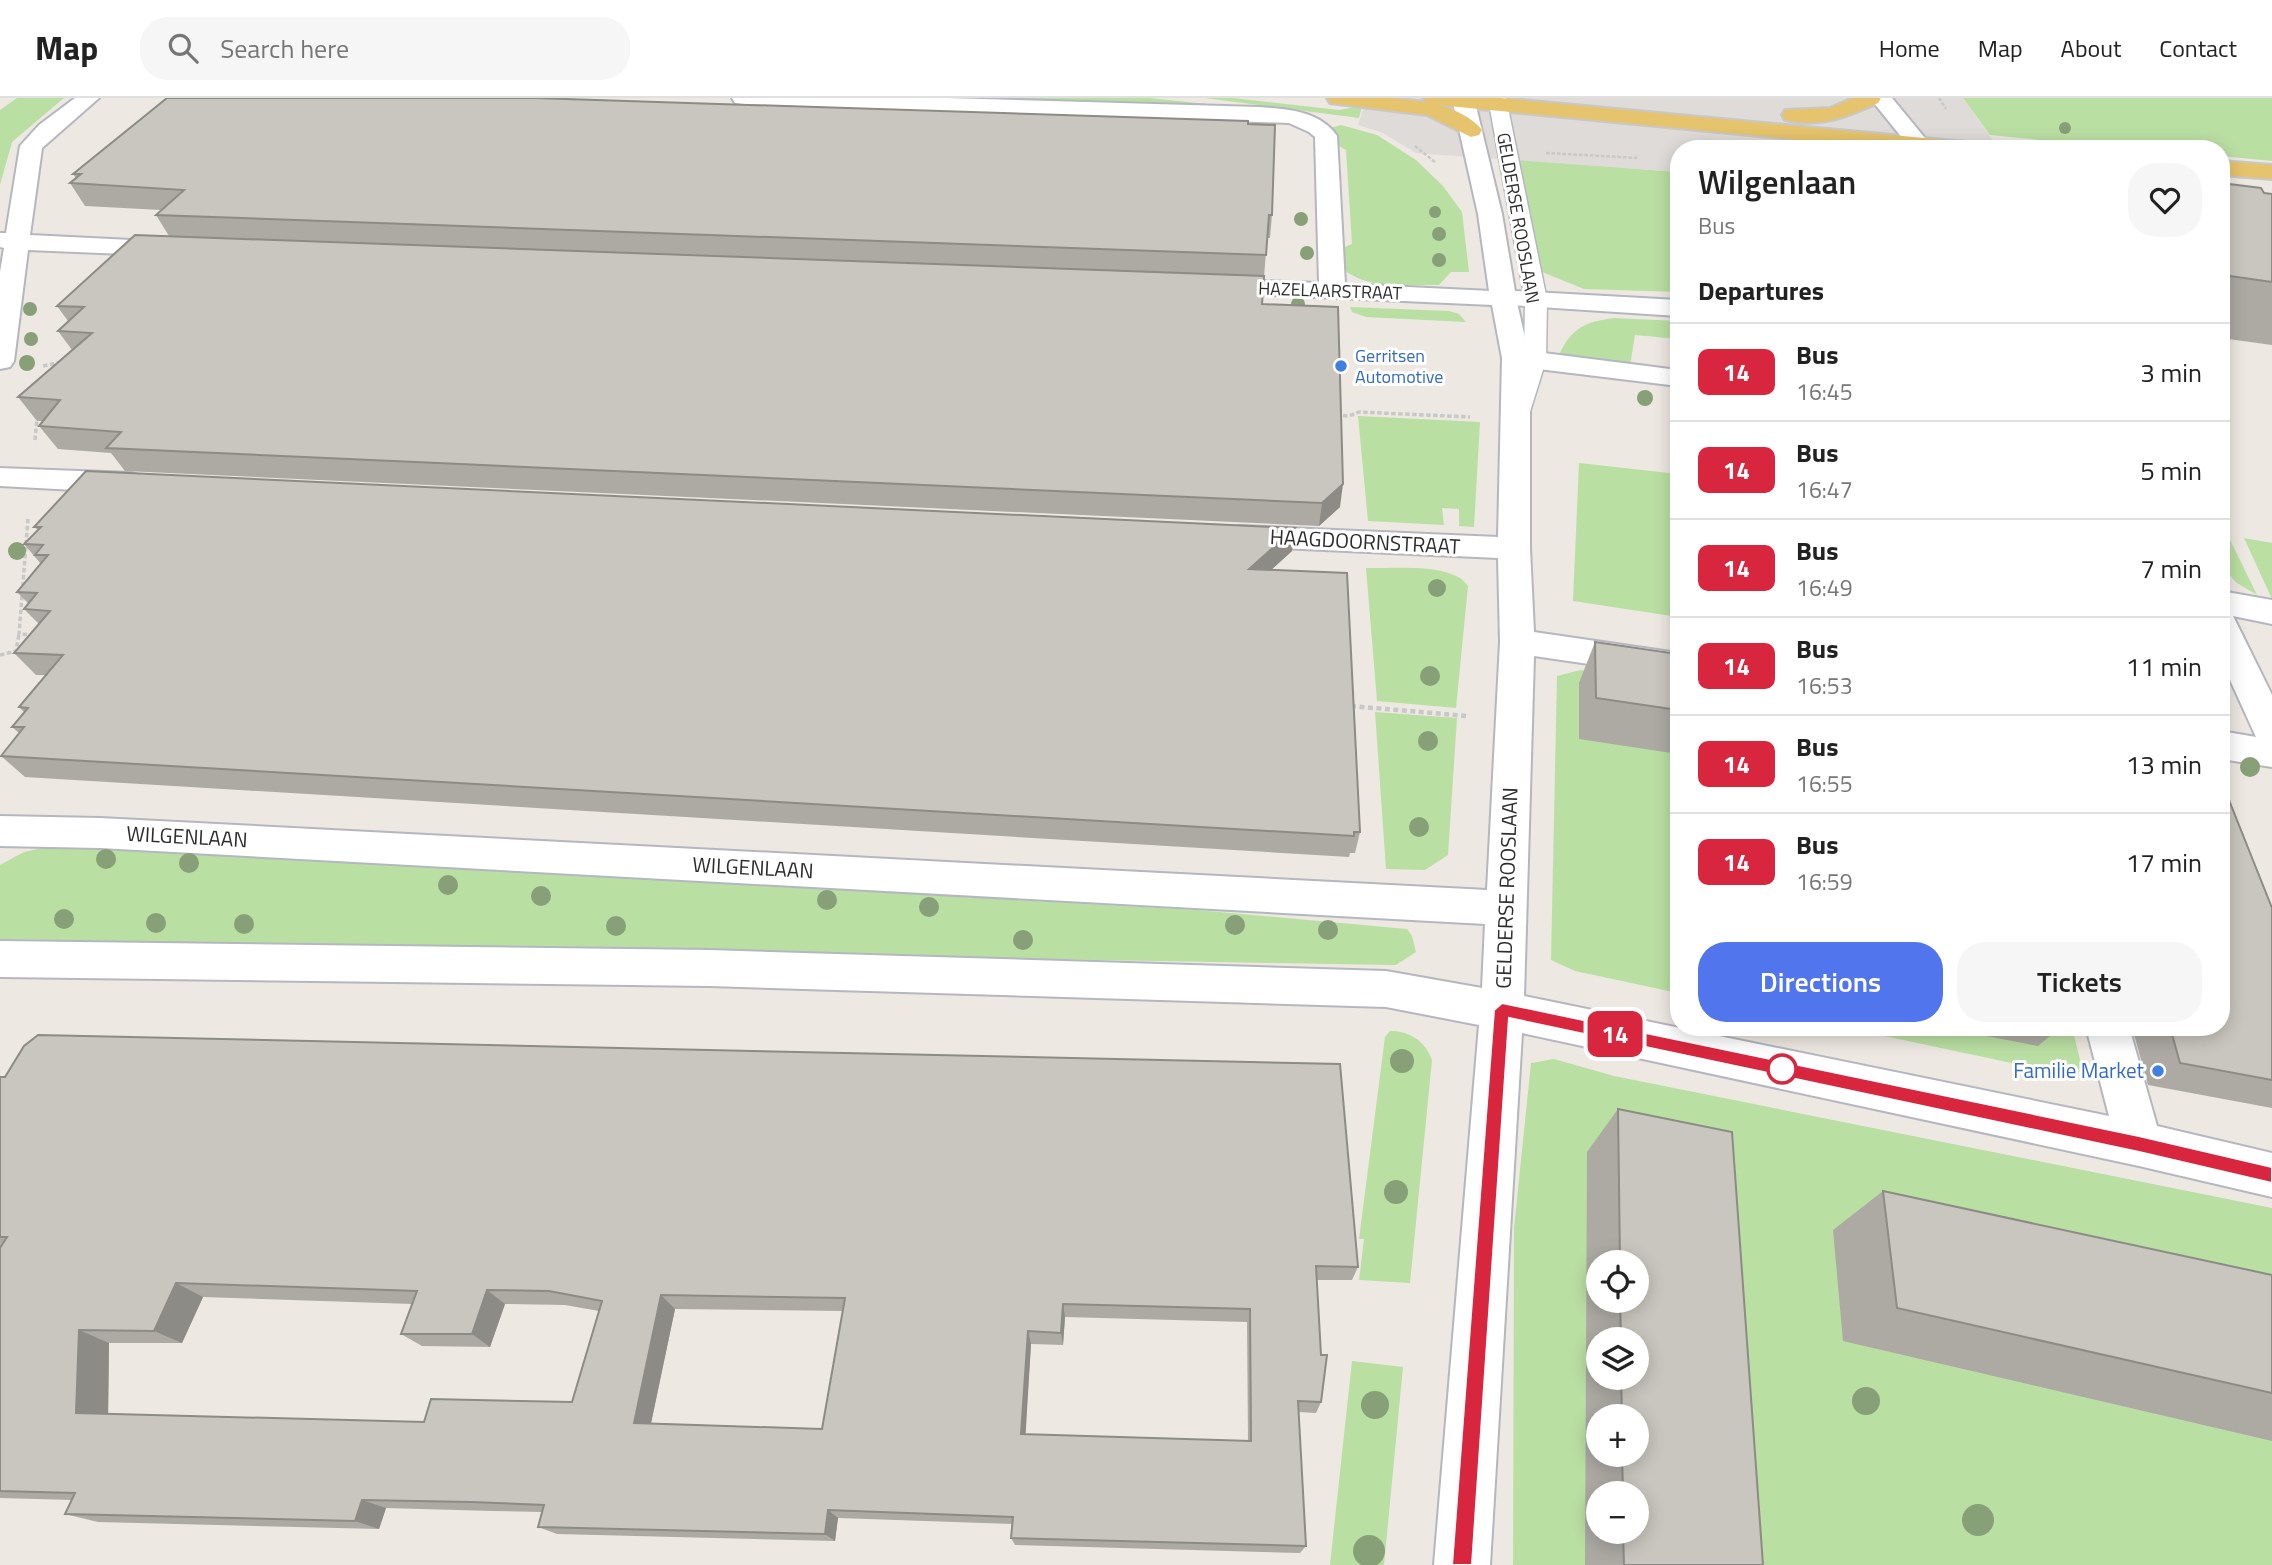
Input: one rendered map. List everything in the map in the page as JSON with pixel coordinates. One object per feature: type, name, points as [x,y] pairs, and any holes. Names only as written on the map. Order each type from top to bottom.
[{"type":"main road","points":[[1338,98],[1429,109],[1446,114],[1471,130]]},
{"type":"main road","points":[[1434,98],[1497,101],[1857,140]]},
{"type":"main road","points":[[1613,98],[1821,116],[1853,108],[1870,98]]},
{"type":"main road","points":[[2230,169],[2272,172]]},
{"type":"street","points":[[0,360],[9,242],[31,146],[88,98]]},
{"type":"street","points":[[743,98],[1215,113],[1309,121],[1326,136],[1332,290]]},
{"type":"street","points":[[1881,98],[1916,140]]},
{"type":"street","name":"GELDERSE ROOSLAAN","points":[[1462,1565],[1502,1010],[1517,642],[1514,548],[1515,419],[1526,359],[1503,298],[1490,214],[1464,99]]},
{"type":"street","points":[[9,242],[192,250]]},
{"type":"street","name":"HAZELAARSTRAAT","points":[[1180,286],[1332,290],[1670,308]]},
{"type":"street","points":[[1526,359],[1670,377]]},
{"type":"street","points":[[0,477],[163,485]]},
{"type":"street","name":"HAAGDOORNSTRAAT","points":[[1210,534],[1514,548]]},
{"type":"street","points":[[2230,604],[2272,612]]},
{"type":"street","points":[[1517,642],[1670,664]]},
{"type":"street","points":[[2230,643],[2272,732]]},
{"type":"street","points":[[2230,746],[2272,753]]},
{"type":"street","name":"WILGENLAAN","points":[[0,831],[142,835],[1506,908]]},
{"type":"street","points":[[0,959],[709,968],[1372,988],[1502,1010],[2139,1144],[2272,1175]]},
{"type":"street","points":[[2109,1036],[2139,1144]]},
{"type":"lane","name":"GELDERSE ROOSLAAN","points":[[1497,101],[1535,300],[1526,359]]},
{"type":"path","points":[[42,366],[64,361]]},
{"type":"path","points":[[1336,415],[1349,416],[1359,412],[1515,419]]},
{"type":"path","points":[[0,655],[16,651],[32,479]]},
{"type":"path","points":[[19,634],[47,635]]},
{"type":"path","points":[[1339,705],[1513,721]]},
{"type":"green space","points":[[17,98],[64,98],[12,142],[0,185],[0,110]]},
{"type":"green space","points":[[910,98],[1149,98],[1285,112]]},
{"type":"green space","points":[[1205,98],[1233,98],[1339,110],[1362,106],[1359,118]]},
{"type":"green space","points":[[1963,98],[2272,98],[2272,161],[2230,157],[2230,140],[2041,140],[1990,135]]},
{"type":"green space","points":[[1341,125],[1377,135],[1416,160],[1443,186],[1462,212],[1469,272],[1451,272],[1439,285],[1387,285],[1362,280],[1341,267],[1340,249],[1352,244],[1346,150],[1335,144],[1330,128]]},
{"type":"green space","points":[[1516,159],[1670,171],[1670,292],[1584,289],[1542,272]]},
{"type":"green space","points":[[1350,307],[1449,311],[1459,314],[1466,322],[1366,317],[1352,312]]},
{"type":"green space","points":[[1614,318],[1670,321],[1670,338],[1635,335],[1630,366],[1558,358],[1573,334],[1594,322]]},
{"type":"green space","points":[[1358,416],[1480,422],[1474,527],[1459,526],[1459,509],[1442,508],[1444,525],[1368,521]]},
{"type":"green space","points":[[1579,463],[1670,473],[1670,616],[1573,601]]},
{"type":"green space","points":[[2244,538],[2272,543],[2272,599]]},
{"type":"green space","points":[[2230,540],[2257,595],[2230,576]]},
{"type":"green space","points":[[1366,568],[1436,570],[1460,578],[1468,586],[1456,708],[1377,701]]},
{"type":"green space","points":[[1581,670],[1670,683],[1670,991],[1575,971],[1551,960],[1557,676]]},
{"type":"green space","points":[[1375,712],[1457,718],[1448,855],[1425,870],[1386,869]]},
{"type":"green space","points":[[51,846],[1197,910],[1407,929],[1412,936],[1416,952],[1396,965],[0,939],[0,865],[24,852]]},
{"type":"green space","points":[[1390,1031],[1416,1038],[1432,1060],[1410,1283],[1359,1280],[1364,1239],[1359,1239],[1385,1037]]},
{"type":"green space","points":[[1884,1036],[2074,1036],[2083,1072],[2059,1073]]},
{"type":"green space","points":[[1554,1059],[1614,1076],[2272,1208],[2272,1565],[1513,1565],[1514,1228],[1531,1063]]},
{"type":"green space","points":[[1352,1361],[1403,1367],[1384,1565],[1330,1565]]},
{"type":"shaded area","points":[[1367,98],[1963,98],[1993,140],[1670,140],[1670,171],[1416,153],[1383,133],[1358,125]]},
{"type":"building","points":[[167,98],[535,98],[1248,121],[1248,124],[1275,125],[1272,215],[1269,215],[1266,255],[156,215],[184,190],[70,183],[81,174],[73,174]]},
{"type":"building","points":[[2230,184],[2261,188],[2264,193],[2272,194],[2272,282],[2230,276]]},
{"type":"building","points":[[135,235],[1264,276],[1262,304],[1338,307],[1343,484],[1322,503],[106,448],[121,432],[39,426],[60,400],[18,397],[92,333],[58,331],[84,307],[57,306]]},
{"type":"building","points":[[86,471],[1295,528],[1249,569],[1347,573],[1360,832],[1354,832],[1354,836],[1,756],[24,727],[12,727],[28,708],[19,707],[63,655],[14,653],[50,611],[24,609],[37,593],[17,592],[48,555],[35,555],[43,545],[24,544],[41,527],[34,527]]},
{"type":"building","points":[[1595,642],[1670,653],[1670,709],[1596,698]]},
{"type":"building","points":[[2230,803],[2272,908],[2272,1080],[2180,1063],[2172,1036],[2230,1036]]},
{"type":"building","points":[[38,1035],[1340,1064],[1358,1267],[1316,1266],[1321,1355],[1327,1355],[1321,1402],[1298,1401],[1306,1546],[1011,1538],[1013,1517],[828,1510],[825,1534],[538,1527],[544,1505],[471,1502],[362,1500],[355,1521],[65,1514],[75,1493],[0,1491],[0,1248],[7,1237],[0,1237],[0,1077],[5,1077],[24,1046]],"holes":[[[176,1283],[417,1291],[401,1334],[472,1334],[487,1290],[549,1291],[602,1301],[572,1402],[431,1399],[424,1422],[76,1413],[79,1330],[154,1331]],[[661,1295],[845,1298],[822,1429],[634,1423]],[[1063,1304],[1250,1309],[1251,1441],[1021,1434],[1028,1331],[1061,1333]]]},
{"type":"building","points":[[1618,1109],[1732,1132],[1763,1565],[1624,1565],[1623,1544],[1649,1544],[1649,1481],[1623,1481],[1622,1467],[1649,1467],[1649,1404],[1622,1404],[1621,1390],[1649,1390],[1649,1327],[1621,1327],[1620,1313],[1649,1313],[1649,1250],[1620,1250]]},
{"type":"building","points":[[1883,1191],[2272,1275],[2272,1393],[1897,1308]]},
{"type":"bus line","name":"14","points":[[1462,1565],[1502,1010],[2139,1144],[2272,1175]]},
{"type":"place","name":"Gerritsen Automotive","points":[[1341,366]]},
{"type":"place","name":"Familie Market","points":[[2158,1071]]}]
